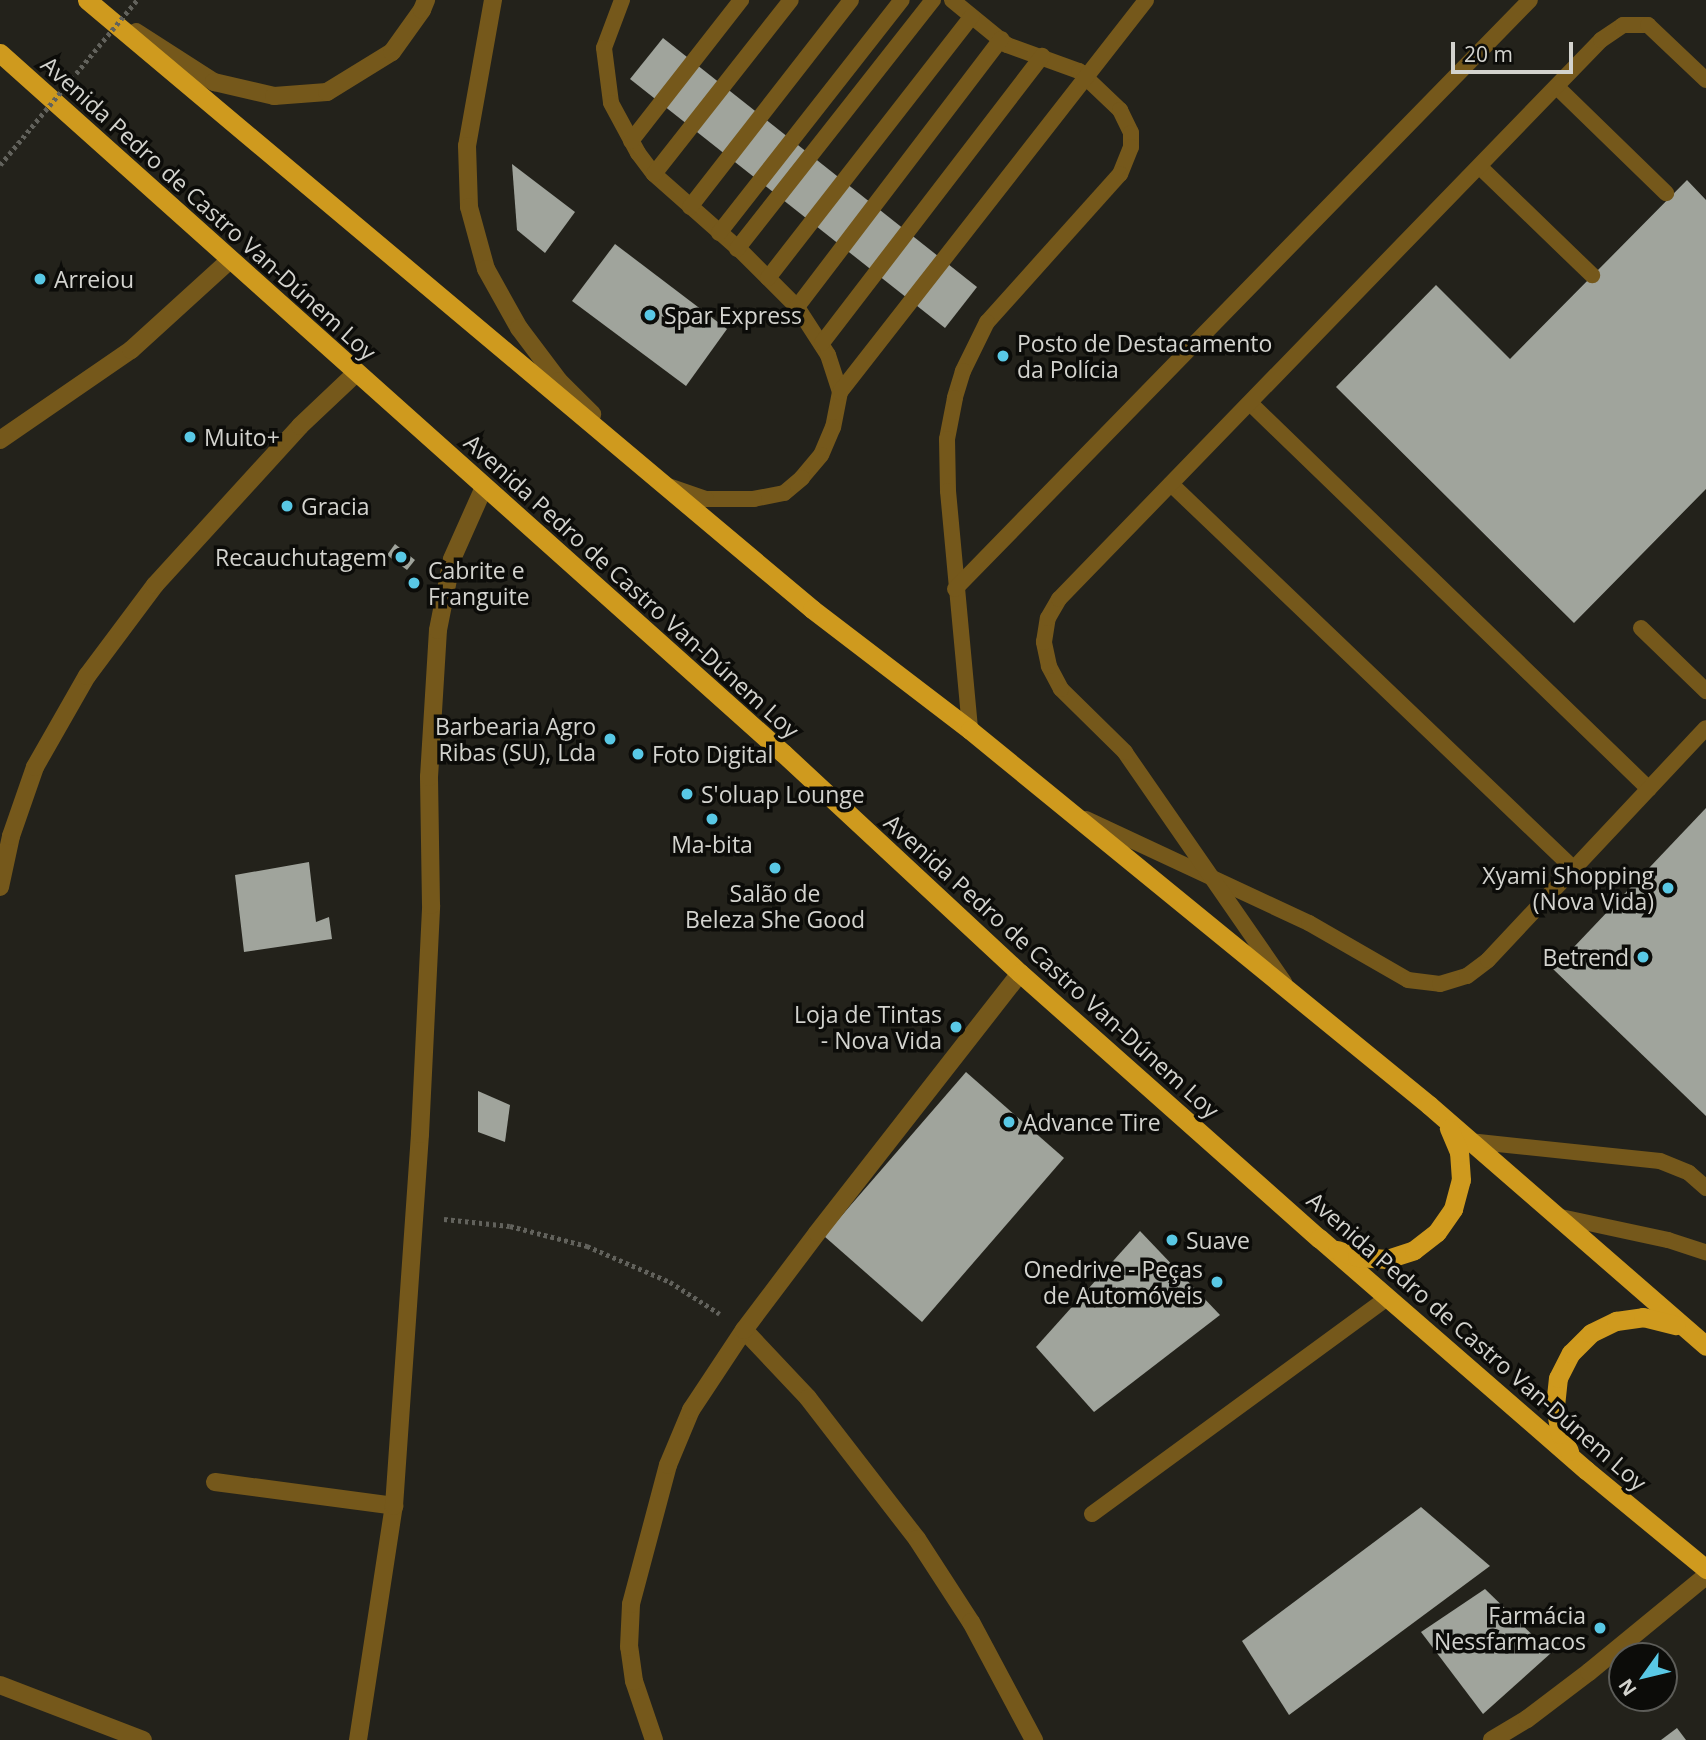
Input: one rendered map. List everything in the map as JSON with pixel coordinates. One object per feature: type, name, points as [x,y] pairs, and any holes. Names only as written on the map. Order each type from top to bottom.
[{"type":"highway","points":[[87,0],[812,609],[970,730],[1061,808],[1429,1105],[1701,1341]]},
{"type":"highway","name":"Avenida Pedro de Castro Van-Dúnem Loy","points":[[0,53],[783,753],[1020,973],[1318,1238],[1706,1569]]},
{"type":"highway","points":[[1318,1238],[1350,1255],[1387,1259],[1414,1250],[1437,1233],[1458,1195],[1461,1166],[1447,1125],[1429,1105]]},
{"type":"highway","points":[[1586,1469],[1567,1447],[1556,1420],[1558,1378],[1571,1353],[1603,1326],[1629,1318],[1671,1322],[1701,1341]]},
{"type":"street","points":[[87,0],[214,82],[274,96],[327,92],[393,52],[426,0]]},
{"type":"street","points":[[494,0],[467,146],[468,207],[486,269],[519,328],[559,381],[661,484]]},
{"type":"street","points":[[0,440],[131,350],[230,260]]},
{"type":"street","points":[[0,887],[12,836],[35,767],[87,676],[155,585],[300,426],[356,373]]},
{"type":"street","points":[[358,1740],[394,1506],[420,1134],[430,919],[429,777],[438,630],[452,559],[484,488]]},
{"type":"street","points":[[654,1740],[634,1681],[629,1647],[631,1604],[667,1465],[691,1410],[744,1330],[1020,973]]},
{"type":"street","points":[[744,1330],[808,1398],[917,1539],[971,1622],[1034,1740]]},
{"type":"street","points":[[215,1482],[394,1506]]},
{"type":"street","points":[[1492,1740],[1527,1719],[1589,1672],[1706,1576]]},
{"type":"street","points":[[0,1685],[143,1740]]},
{"type":"lane","points":[[622,0],[604,48],[611,103],[631,141],[654,174],[797,307],[822,343],[841,392]]},
{"type":"lane","points":[[631,141],[741,0]]},
{"type":"lane","points":[[654,174],[791,0]]},
{"type":"lane","points":[[690,207],[851,0]]},
{"type":"lane","points":[[719,233],[902,0]]},
{"type":"lane","points":[[737,249],[933,0]]},
{"type":"lane","points":[[953,0],[1007,45],[1084,76],[1121,110],[1131,133],[1131,147],[1120,174],[987,322],[963,371],[947,439],[955,589],[970,730]]},
{"type":"lane","points":[[661,484],[706,499],[754,499],[784,493],[802,478],[821,455],[833,427],[841,392],[1084,76],[1146,0]]},
{"type":"lane","points":[[955,589],[1530,0]]},
{"type":"lane","points":[[768,278],[971,17]]},
{"type":"lane","points":[[1291,992],[1125,752],[1061,690],[1049,666],[1044,642],[1048,618],[1059,599],[1558,88],[1601,40],[1623,25],[1648,25],[1706,80]]},
{"type":"lane","points":[[797,307],[1001,40]]},
{"type":"lane","points":[[822,343],[1042,57]]},
{"type":"lane","points":[[1558,88],[1666,193]]},
{"type":"lane","points":[[1480,167],[1591,275]]},
{"type":"lane","points":[[1250,403],[1649,789]]},
{"type":"lane","points":[[1171,484],[1574,869]]},
{"type":"lane","points":[[1641,628],[1706,691]]},
{"type":"lane","points":[[1061,808],[1309,923],[1408,980],[1440,984],[1467,976],[1488,960],[1706,728]]},
{"type":"lane","points":[[1469,1141],[1660,1161],[1689,1173],[1706,1188]]},
{"type":"lane","points":[[1555,1216],[1668,1240],[1706,1252]]},
{"type":"lane","points":[[1092,1514],[1388,1297]]},
{"type":"path","points":[[0,166],[137,0]]},
{"type":"path","points":[[413,1215],[510,1226],[587,1246],[670,1282],[744,1330]]},
{"type":"building","points":[[663,38],[977,287],[945,328],[630,79]]},
{"type":"building","points":[[512,164],[575,212],[545,253],[517,230]]},
{"type":"building","points":[[1687,180],[1706,200],[1706,489],[1574,623],[1336,387],[1436,285],[1510,359]]},
{"type":"building","name":"Spar Express","points":[[615,244],[727,329],[686,386],[572,301]]},
{"type":"building","name":"Recauchutagem","points":[[395,544],[415,560],[407,570],[387,555]]},
{"type":"building","name":"Xyami Shopping (Nova Vida)","points":[[1706,808],[1706,1116],[1553,969]]},
{"type":"building","points":[[309,862],[316,922],[329,917],[332,939],[244,952],[235,875]]},
{"type":"building","points":[[966,1072],[1064,1158],[922,1322],[824,1236]]},
{"type":"building","points":[[478,1091],[510,1105],[505,1142],[478,1132]]},
{"type":"building","points":[[1140,1231],[1220,1315],[1094,1412],[1036,1347]]},
{"type":"building","points":[[1421,1507],[1490,1566],[1289,1715],[1242,1641]]},
{"type":"building","points":[[1485,1589],[1551,1653],[1483,1714],[1421,1632]]},
{"type":"building","points":[[1677,1728],[1686,1740],[1661,1740]]},
{"type":"place","name":"Arreiou","points":[[40,279]]},
{"type":"place","name":"Spar Express","points":[[650,315]]},
{"type":"place","name":"Posto de Destacamento da Polícia","points":[[1003,356]]},
{"type":"place","name":"Muito+","points":[[190,437]]},
{"type":"place","name":"Gracia","points":[[287,506]]},
{"type":"place","name":"Recauchutagem","points":[[401,557]]},
{"type":"place","name":"Cabrite e Franguite","points":[[414,583]]},
{"type":"place","name":"Barbearia Agro Ribas (SU), Lda","points":[[610,739]]},
{"type":"place","name":"Foto Digital","points":[[638,754]]},
{"type":"place","name":"S'oluap Lounge","points":[[687,794]]},
{"type":"place","name":"Ma-bita","points":[[712,819]]},
{"type":"place","name":"Salão de Beleza She Good","points":[[775,868]]},
{"type":"place","name":"Xyami Shopping (Nova Vida)","points":[[1668,888]]},
{"type":"place","name":"Betrend","points":[[1643,957]]},
{"type":"place","name":"Loja de Tintas - Nova Vida","points":[[956,1027]]},
{"type":"place","name":"Advance Tire","points":[[1009,1122]]},
{"type":"place","name":"Suave","points":[[1172,1240]]},
{"type":"place","name":"Onedrive - Peças de Automóveis","points":[[1217,1282]]},
{"type":"place","name":"Farmácia Nessfarmacos","points":[[1600,1628]]}]
